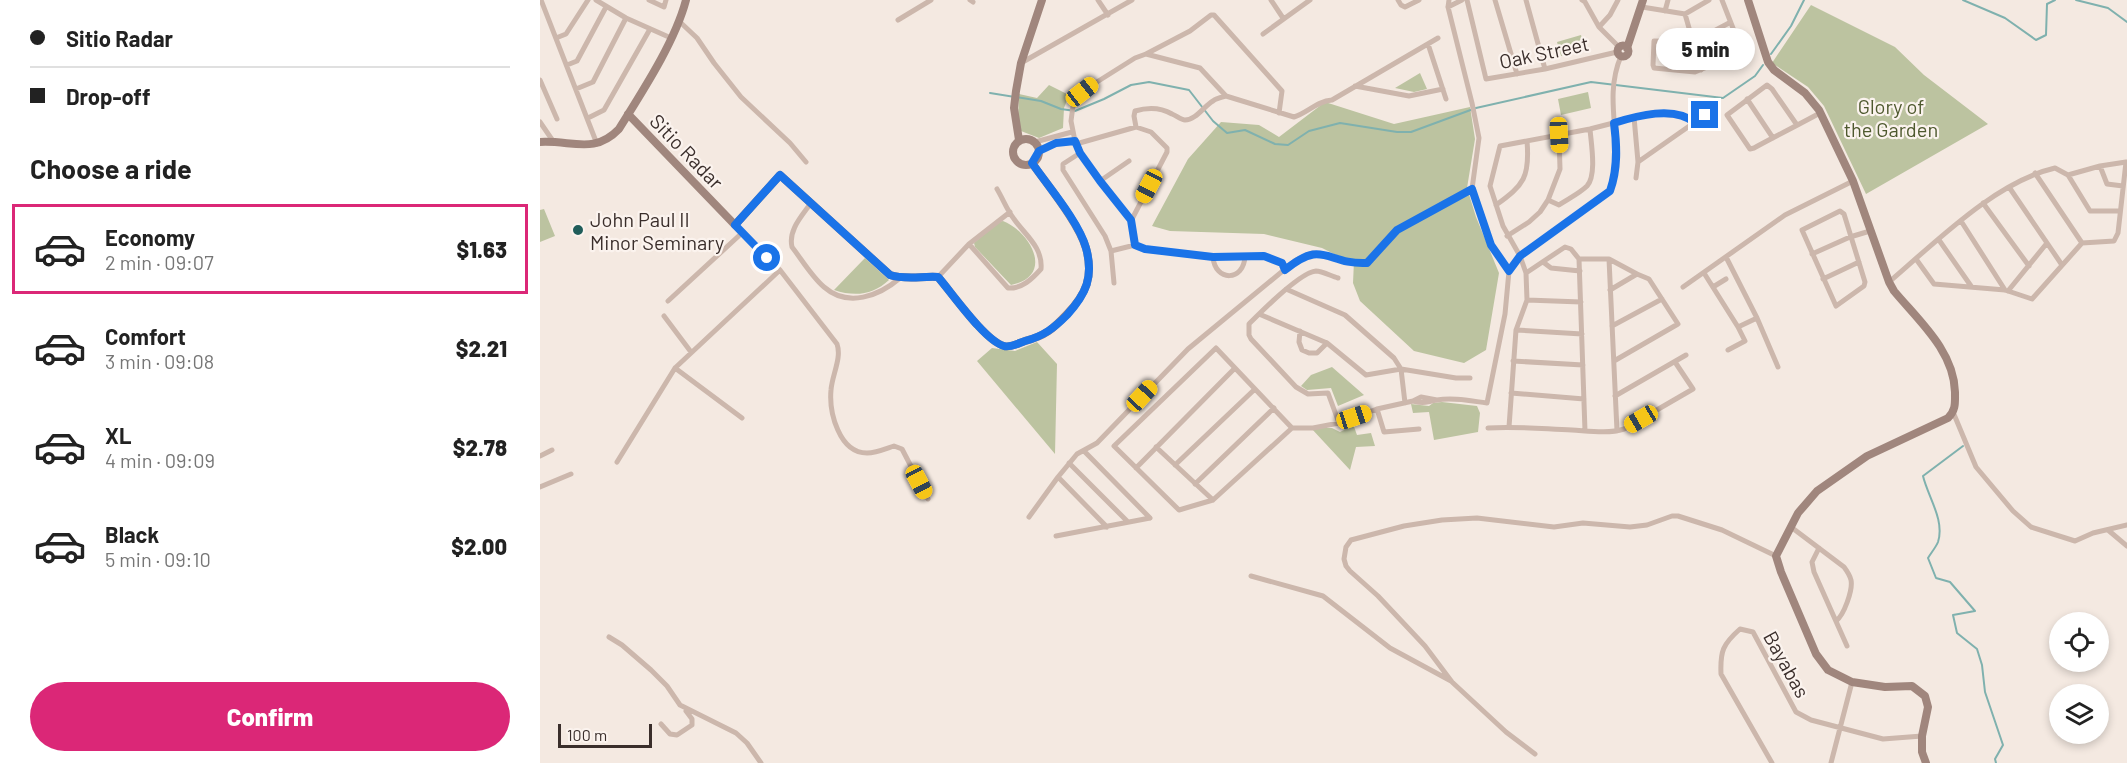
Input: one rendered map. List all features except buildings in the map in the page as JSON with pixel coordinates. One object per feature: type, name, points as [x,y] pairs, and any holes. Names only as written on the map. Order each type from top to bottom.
[{"type":"street","points":[[541,0],[597,144]]},
{"type":"street","points":[[556,38],[566,34],[588,0]]},
{"type":"street","points":[[596,0],[626,18],[671,38]]},
{"type":"street","points":[[649,0],[664,7],[666,0]]},
{"type":"street","points":[[540,141],[588,145],[609,139],[619,129],[680,22],[686,0]]},
{"type":"street","points":[[898,20],[932,0]]},
{"type":"street","points":[[1032,163],[1023,164],[1014,159],[1013,149],[1019,140],[1014,108],[1021,63],[1042,0]]},
{"type":"street","points":[[1098,0],[1108,15]]},
{"type":"street","points":[[1021,63],[1132,0]]},
{"type":"street","points":[[1271,0],[1283,18]]},
{"type":"street","points":[[1263,34],[1310,0]]},
{"type":"street","points":[[1398,0],[1405,7],[1419,0]]},
{"type":"street","points":[[1449,0],[1448,7],[1479,138],[1472,189],[1491,245],[1509,271]]},
{"type":"street","points":[[1448,7],[1462,0]]},
{"type":"street","name":"Oak Street","points":[[1467,0],[1486,79],[1545,69],[1621,51]]},
{"type":"street","points":[[1495,0],[1516,74]]},
{"type":"street","points":[[1526,0],[1545,69]]},
{"type":"street","points":[[1599,27],[1610,15],[1618,0]]},
{"type":"street","points":[[1665,11],[1668,0]]},
{"type":"street","points":[[1292,428],[1216,348],[1114,446],[1179,510],[1213,501],[1292,428],[1313,428],[1340,423],[1377,409],[1421,397],[1487,402],[1505,314],[1509,271],[1520,256],[1610,191],[1614,181],[1617,148],[1612,99],[1613,78],[1621,51],[1642,4],[1685,14],[1709,0]]},
{"type":"street","points":[[1722,0],[1729,23],[1740,46],[1740,51],[1736,55],[1695,72],[1654,68],[1654,41],[1693,42],[1729,23]]},
{"type":"street","points":[[1748,0],[1768,62],[1774,70],[1805,93],[1820,113],[1853,181],[1889,282],[1940,345],[1948,360],[1955,385],[1955,406],[1948,418],[1868,456],[1816,491],[1798,513],[1776,556],[1819,660],[1833,674],[1852,681],[1885,687],[1912,686],[1928,699],[1922,736],[1922,752],[1926,763]]},
{"type":"street","points":[[1585,1],[1599,27],[1621,51]]},
{"type":"street","points":[[567,65],[577,61],[606,7]]},
{"type":"street","points":[[1685,14],[1701,70]]},
{"type":"street","points":[[1135,245],[1131,220],[1080,153],[1072,132],[1073,106],[1082,92],[1126,63],[1190,31],[1214,15],[1282,90],[1279,113]]},
{"type":"street","points":[[576,89],[593,82],[626,18]]},
{"type":"street","points":[[680,22],[697,38],[741,97],[790,143],[806,162]]},
{"type":"street","points":[[588,118],[604,110],[650,29]]},
{"type":"street","points":[[1146,54],[1200,68],[1226,96],[1294,117],[1323,101],[1332,100],[1438,38]]},
{"type":"street","points":[[1428,44],[1446,99]]},
{"type":"street","points":[[540,80],[557,119]]},
{"type":"street","points":[[1797,125],[1767,85],[1727,115],[1750,148],[1773,138],[1820,113]]},
{"type":"street","points":[[1355,86],[1410,96],[1443,89]]},
{"type":"street","points":[[1136,127],[1135,111],[1155,108],[1187,120],[1213,100],[1226,96]]},
{"type":"street","points":[[1747,99],[1773,138]]},
{"type":"street","points":[[1638,162],[1715,108]]},
{"type":"street","points":[[1509,427],[1516,330],[1527,300],[1526,273],[1520,256],[1507,236],[1490,186],[1500,146],[1590,129],[1652,112],[1689,117],[1695,123]]},
{"type":"street","name":"Sitio Radar","points":[[628,114],[780,270],[838,348],[831,392],[833,419],[839,433],[853,448],[865,453],[894,446],[902,449],[928,499]]},
{"type":"street","points":[[1634,117],[1638,162],[1636,178]]},
{"type":"street","points":[[540,122],[553,141]]},
{"type":"street","points":[[1032,163],[1039,151],[1056,143],[1076,142],[1136,127],[1151,132],[1167,148],[1167,152],[1131,220]]},
{"type":"street","points":[[1548,200],[1559,205],[1586,186],[1589,181],[1593,162],[1590,129]]},
{"type":"street","points":[[1035,142],[1072,132]]},
{"type":"street","points":[[1507,236],[1529,222],[1548,200],[1560,169],[1559,135]]},
{"type":"street","points":[[1019,140],[1030,139],[1035,142],[1039,151]]},
{"type":"street","points":[[1496,205],[1516,191],[1526,176],[1527,141]]},
{"type":"street","points":[[1080,153],[1063,164],[1063,170],[1097,221],[1111,251],[1114,283]]},
{"type":"street","points":[[1100,181],[1129,161]]},
{"type":"street","points":[[1916,259],[1934,284],[2007,291],[2032,299],[2082,243],[2114,241],[2118,233],[2126,162],[2068,175]]},
{"type":"street","points":[[735,225],[780,171],[811,203],[890,275],[900,278],[938,277],[992,342],[1006,347],[1039,338],[1053,329],[1080,300],[1089,278],[1086,248],[1080,233],[1032,163]]},
{"type":"street","points":[[2100,166],[2107,184],[2123,186]]},
{"type":"street","points":[[1889,282],[1983,203],[2035,173],[2055,168],[2068,175],[2090,211],[2120,211]]},
{"type":"street","points":[[2035,173],[2082,243]]},
{"type":"street","points":[[1683,287],[1785,215],[1853,181]]},
{"type":"street","points":[[2009,187],[2062,265]]},
{"type":"street","points":[[969,244],[1008,288],[1015,288],[1035,276],[1041,268],[1039,252],[1010,212],[998,189]]},
{"type":"street","points":[[1029,517],[1077,454],[1097,443],[1188,349],[1296,260],[1312,253],[1346,262],[1367,263],[1397,230],[1472,189]]},
{"type":"street","points":[[811,203],[792,232],[790,240],[792,247],[823,286],[835,295],[860,298],[873,296],[887,289],[900,278]]},
{"type":"street","points":[[1983,203],[2029,266]]},
{"type":"street","points":[[1840,211],[1844,214],[1864,286],[1838,306],[1834,304],[1812,254],[1802,230],[1840,211]]},
{"type":"street","points":[[938,277],[969,244],[1010,212]]},
{"type":"street","points":[[1961,221],[2007,291]]},
{"type":"street","points":[[1812,254],[1870,231]]},
{"type":"street","points":[[668,301],[743,232]]},
{"type":"street","points":[[1939,240],[1971,286]]},
{"type":"street","points":[[2007,291],[2047,243]]},
{"type":"street","points":[[1111,251],[1135,245],[1145,249],[1213,257],[1264,256],[1282,263],[1285,270]]},
{"type":"street","points":[[1526,273],[1565,247],[1571,249],[1580,259],[1585,431]]},
{"type":"street","points":[[1213,257],[1218,272],[1225,276],[1241,271],[1245,264],[1245,256]]},
{"type":"street","points":[[1726,257],[1757,318],[1778,367]]},
{"type":"street","points":[[1580,259],[1609,259],[1649,279],[1678,324],[1614,361]]},
{"type":"street","points":[[1609,259],[1617,431]]},
{"type":"street","points":[[1543,262],[1551,268],[1580,271]]},
{"type":"street","points":[[1823,279],[1859,262]]},
{"type":"street","points":[[617,462],[675,368],[780,270]]},
{"type":"street","points":[[1338,278],[1318,271],[1307,273],[1249,324],[1249,335],[1296,387],[1308,394],[1328,393],[1340,423]]},
{"type":"street","points":[[1704,273],[1745,341],[1728,350]]},
{"type":"street","points":[[1610,290],[1637,274]]},
{"type":"street","points":[[1713,287],[1726,279]]},
{"type":"street","points":[[1286,290],[1345,315],[1394,358],[1401,369],[1405,403]]},
{"type":"street","points":[[1612,326],[1662,299]]},
{"type":"street","points":[[1527,300],[1581,302]]},
{"type":"street","points":[[1259,314],[1327,343],[1366,375],[1401,369],[1456,378],[1470,378]]},
{"type":"street","points":[[664,316],[691,352]]},
{"type":"street","points":[[1738,327],[1757,318]]},
{"type":"street","points":[[1516,330],[1582,334]]},
{"type":"street","points":[[1300,332],[1299,342],[1302,350],[1309,353],[1317,353],[1327,343]]},
{"type":"street","points":[[1615,396],[1686,355]]},
{"type":"street","points":[[1513,361],[1583,365]]},
{"type":"street","points":[[1488,428],[1617,431],[1693,389],[1675,362]]},
{"type":"street","points":[[675,368],[742,418]]},
{"type":"street","points":[[1136,468],[1235,368]]},
{"type":"street","points":[[1175,465],[1255,389]]},
{"type":"street","points":[[1511,393],[1584,399]]},
{"type":"street","points":[[1195,484],[1274,408]]},
{"type":"street","points":[[1377,409],[1384,432],[1419,429]]},
{"type":"street","points":[[1953,412],[1976,467],[2013,511],[2031,527],[2075,541],[2093,532],[2127,525]]},
{"type":"street","points":[[1156,447],[1213,501]]},
{"type":"street","points":[[540,456],[552,450]]},
{"type":"street","points":[[1056,536],[1150,518],[1084,451]]},
{"type":"street","points":[[1069,463],[1128,522]]},
{"type":"street","points":[[540,488],[571,474]]},
{"type":"street","points":[[1058,477],[1107,527]]},
{"type":"street","points":[[1535,754],[1506,732],[1452,682],[1425,646],[1346,566],[1345,552],[1351,540],[1404,526],[1457,519],[1494,519],[1554,527],[1583,523],[1630,527],[1647,525],[1678,516],[1722,530],[1776,556]]},
{"type":"street","points":[[1791,527],[1844,567],[1852,582],[1843,615],[1836,621]]},
{"type":"street","points":[[2108,530],[2127,546]]},
{"type":"street","points":[[1819,548],[1812,562],[1814,572],[1847,646]]},
{"type":"street","points":[[1251,576],[1323,596],[1390,648],[1452,682]]},
{"type":"street","name":"Bayabas","points":[[1772,762],[1721,674],[1720,658],[1726,641],[1740,629],[1753,632],[1796,712],[1811,720],[1883,740],[1922,736]]},
{"type":"street","points":[[609,637],[622,645],[667,686],[693,722],[677,735],[670,734],[661,724]]},
{"type":"street","points":[[1831,763],[1852,681]]},
{"type":"street","points":[[680,705],[736,733],[747,743],[761,763]]},
{"type":"street","points":[[1772,762],[1778,763]]},
{"type":"green space","name":"Glory of the Garden","points":[[1811,5],[1895,47],[1924,75],[1988,124],[1866,194],[1824,106],[1808,87],[1772,63]]},
{"type":"green space","points":[[1581,35],[1585,49],[1561,56],[1557,42]]},
{"type":"green space","points":[[1420,73],[1427,89],[1414,92],[1395,88]]},
{"type":"green space","points":[[1049,85],[1069,95],[1064,108],[1063,128],[1039,138],[1021,131],[1018,118],[1019,94],[1037,98]]},
{"type":"green space","points":[[1588,92],[1591,108],[1561,115],[1558,99]]},
{"type":"green space","points":[[1325,102],[1394,124],[1470,107],[1475,139],[1467,188],[1499,273],[1486,350],[1464,363],[1414,351],[1360,301],[1353,283],[1354,261],[1346,260],[1322,248],[1264,234],[1170,231],[1152,226],[1188,159],[1221,122],[1259,125],[1279,137]]},
{"type":"green space","points":[[544,209],[555,236],[540,242],[540,210]]},
{"type":"green space","points":[[1003,221],[1022,234],[1034,254],[1035,264],[1032,273],[1024,280],[1011,285],[975,247],[974,243],[998,222]]},
{"type":"green space","points":[[865,258],[889,280],[870,292],[849,294],[834,290]]},
{"type":"green space","points":[[1037,342],[1057,364],[1055,454],[977,361],[992,348],[1015,351]]},
{"type":"green space","points":[[1332,367],[1364,395],[1338,406],[1331,388],[1307,390],[1301,386],[1311,375]]},
{"type":"green space","points":[[1442,402],[1477,406],[1480,413],[1478,432],[1434,440],[1429,412],[1413,413],[1411,404],[1429,406]]},
{"type":"green space","points":[[1352,421],[1357,435],[1371,433],[1375,446],[1356,447],[1350,470],[1311,428],[1332,428],[1340,432]]},
{"type":"waterway","points":[[1771,54],[1791,26],[1804,0]]},
{"type":"waterway","points":[[1963,0],[2005,18],[2036,40],[2046,35],[2047,4],[2055,0]]},
{"type":"waterway","points":[[2076,0],[2108,8],[2127,22]]},
{"type":"waterway","points":[[990,93],[1041,101],[1061,109],[1075,111],[1131,85],[1149,82],[1189,90],[1213,121],[1227,133],[1245,130],[1275,144],[1288,145],[1309,131],[1340,123],[1411,132],[1476,108],[1591,82],[1723,98],[1755,76],[1763,65]]},
{"type":"waterway","points":[[1963,446],[1923,476],[1938,517],[1940,534],[1928,558],[1936,578],[1950,582],[1975,611],[1953,615],[1957,633],[1977,649],[1982,665],[1985,692],[2003,745],[1995,759],[1996,763]]},
{"type":"place","name":"John Paul II Minor Seminary","points":[[578,230]]},
{"type":"route","points":[[767,258],[735,225],[780,175],[890,275],[900,278],[938,277],[992,342],[1006,347],[1039,338],[1053,329],[1080,300],[1089,278],[1086,248],[1080,233],[1032,163],[1036,160],[1039,151],[1056,143],[1075,141],[1080,153],[1131,220],[1135,245],[1145,249],[1213,257],[1264,256],[1282,263],[1285,270],[1296,260],[1312,253],[1346,262],[1367,263],[1397,230],[1472,189],[1491,245],[1509,271],[1520,256],[1610,191],[1614,181],[1617,148],[1614,123],[1652,112],[1689,117],[1695,123],[1705,115]]}]
